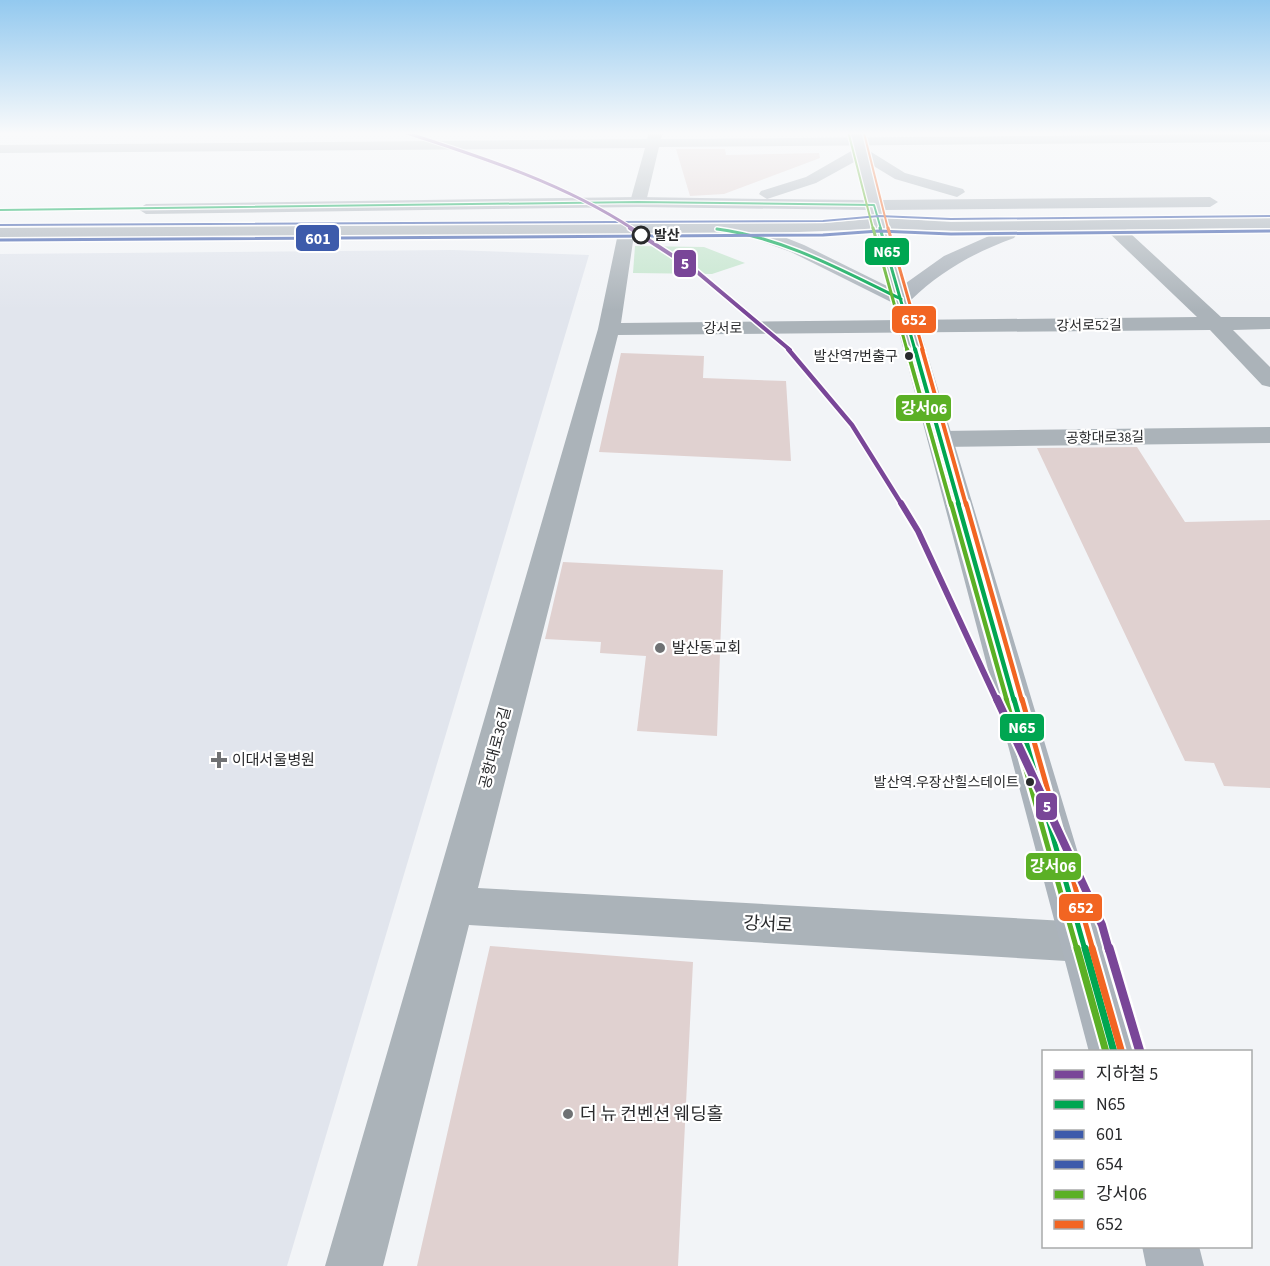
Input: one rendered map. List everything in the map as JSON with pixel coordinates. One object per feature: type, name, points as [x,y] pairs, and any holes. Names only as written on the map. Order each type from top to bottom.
[{"type":"main road","points":[[742,202],[774,192]]},
{"type":"main road","points":[[871,192],[1113,1050]]},
{"type":"main road","points":[[960,192],[1043,203]]},
{"type":"main road","points":[[0,233],[402,232],[632,215],[742,202],[874,205],[1270,201]]},
{"type":"main road","points":[[0,210],[632,215],[740,229],[791,243],[850,273],[905,313]]},
{"type":"main road","points":[[740,229],[823,228],[879,223],[1034,226],[1270,223]]},
{"type":"main road","points":[[905,313],[922,277],[964,251],[1034,226]]},
{"type":"main road","points":[[1170,1248],[1175,1266]]},
{"type":"street","name":"공항대로36길","points":[[354,1266],[609,329],[639,192]]},
{"type":"street","points":[[1112,226],[1215,323],[1270,380]]},
{"type":"street","name":"강서로","points":[[609,329],[905,313]]},
{"type":"street","name":"강서로52길","points":[[905,313],[1270,323]]},
{"type":"street","name":"공항대로38길","points":[[940,439],[1270,435]]},
{"type":"street","name":"강서로","points":[[452,905],[1083,942]]},
{"type":"shaded area","name":"이대서울병원","points":[[452,250],[589,255],[287,1266],[0,1266],[0,254]]},
{"type":"green space","points":[[635,246],[704,247],[745,263],[712,274],[633,273]]},
{"type":"building","points":[[689,192],[729,192],[724,194],[690,196]]},
{"type":"building","points":[[621,353],[704,356],[703,378],[786,381],[791,461],[599,452]]},
{"type":"building","points":[[1137,447],[1185,522],[1270,520],[1270,788],[1224,786],[1214,763],[1185,761],[1037,448]]},
{"type":"building","name":"발산동교회","points":[[563,562],[723,570],[717,736],[637,731],[646,656],[600,653],[601,642],[545,639]]},
{"type":"building","name":"더 뉴 컨벤션 웨딩홀","points":[[490,946],[693,962],[678,1266],[417,1266]]},
{"type":"metro line","name":"5","points":[[564,192],[625,224],[696,271],[786,346],[852,425],[918,531],[1102,925],[1139,1050]]},
{"type":"transit line","name":"강서06","points":[[864,192],[1105,1050]]},
{"type":"transit line","name":"652","points":[[879,192],[1121,1050]]},
{"type":"transit line","name":"N65","points":[[0,210],[638,202],[874,205],[1113,1050]]},
{"type":"transit line","name":"654","points":[[0,225],[823,221],[879,216],[951,219],[1270,216]]},
{"type":"transit line","name":"N65","points":[[717,229],[742,232],[789,246],[901,299]]},
{"type":"transit line","name":"601","points":[[0,240],[823,235],[879,231],[951,234],[1270,231]]},
{"type":"place","name":"발산","points":[[641,235]]},
{"type":"place","name":"발산역7번출구","points":[[909,356]]},
{"type":"place","name":"발산동교회","points":[[660,648]]},
{"type":"place","name":"이대서울병원","points":[[219,760]]},
{"type":"place","name":"발산역.우장산힐스테이트","points":[[1030,782]]},
{"type":"place","name":"더 뉴 컨벤션 웨딩홀","points":[[568,1114]]}]
